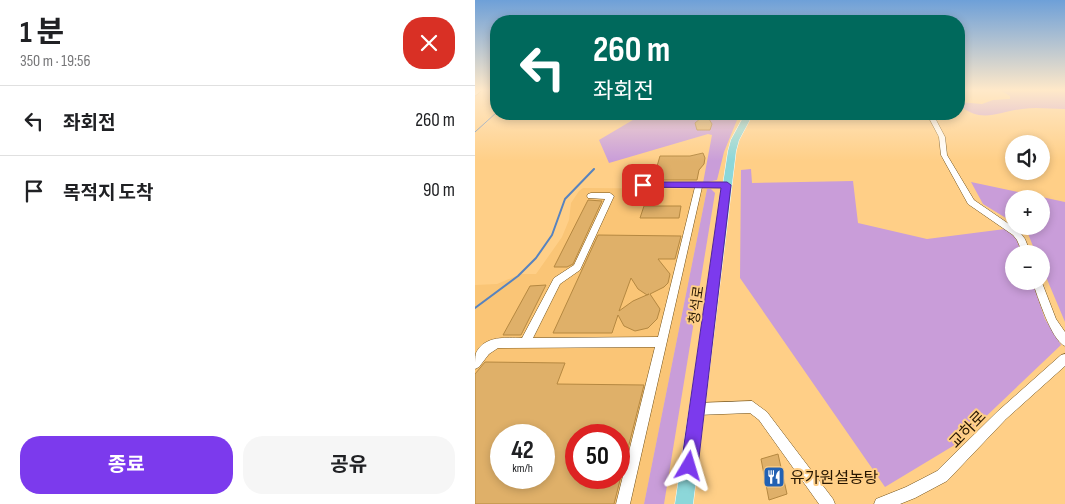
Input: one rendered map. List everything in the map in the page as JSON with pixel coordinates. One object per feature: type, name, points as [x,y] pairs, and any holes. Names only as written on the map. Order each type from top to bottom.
[{"type":"main road","name":"청석로","points":[[685,504],[727,185],[735,140],[746,120]]},
{"type":"street","points":[[933,120],[942,137],[944,155],[971,202],[1016,233],[1023,245]]},
{"type":"street","points":[[643,185],[727,185]]},
{"type":"street","points":[[623,504],[660,342],[699,185]]},
{"type":"street","points":[[525,343],[557,281],[577,267],[610,196],[591,196]]},
{"type":"street","points":[[1040,290],[1052,321],[1065,341]]},
{"type":"street","points":[[475,363],[485,350],[496,343],[660,342]]},
{"type":"street","name":"교하로","points":[[881,504],[910,493],[943,476],[1003,415],[1065,359]]},
{"type":"street","points":[[697,409],[752,407],[763,416],[828,504]]},
{"type":"shaded area","points":[[974,114],[997,114],[990,115]]},
{"type":"shaded area","points":[[633,120],[737,120],[724,152],[717,180],[703,183],[712,135],[708,134],[609,163],[599,140]]},
{"type":"shaded area","points":[[751,169],[752,183],[853,181],[858,223],[927,239],[1005,229],[1005,235],[1012,235],[1016,238],[1019,245],[1005,245],[1005,290],[1035,290],[1045,319],[1061,345],[958,443],[885,487],[740,278],[741,170]]},
{"type":"shaded area","points":[[971,182],[1009,190],[1005,190],[1005,217],[983,204]]},
{"type":"shaded area","points":[[583,188],[707,189],[644,504],[475,504],[475,285],[497,284],[521,274],[536,274],[562,237],[569,220],[571,203]]},
{"type":"shaded area","points":[[707,189],[711,189],[715,193],[664,504],[644,504]]},
{"type":"shaded area","points":[[1050,199],[1065,202],[1065,322],[1050,286],[1050,245],[1032,245],[1029,235],[1050,235]]},
{"type":"building","points":[[699,120],[710,120],[712,124],[710,130],[697,130],[695,123]]},
{"type":"building","points":[[703,153],[705,158],[704,164],[699,170],[697,180],[653,180],[660,156],[690,156]]},
{"type":"building","points":[[588,200],[602,201],[573,264],[567,267],[554,267]]},
{"type":"building","points":[[644,206],[681,206],[679,218],[640,218]]},
{"type":"building","points":[[598,235],[681,236],[675,259],[658,259],[670,274],[668,283],[664,287],[650,294],[660,309],[657,319],[648,328],[635,331],[624,326],[618,315],[612,333],[553,333]],"holes":[[[631,278],[638,289],[647,295],[633,301],[619,311]]]},
{"type":"building","points":[[546,285],[521,335],[503,335],[530,286]]},
{"type":"building","points":[[485,362],[565,363],[557,384],[644,385],[630,441],[630,424],[565,424],[565,489],[618,489],[614,504],[475,504],[475,374]]},
{"type":"building","name":"유가원설농탕","points":[[778,454],[787,494],[769,500],[761,459]]},
{"type":"waterway","points":[[475,132],[490,118]]},
{"type":"waterway","points":[[475,308],[518,276],[536,258],[552,235],[565,199],[594,169]]},
{"type":"place","name":"유가원설농탕","points":[[774,477]]},
{"type":"route","points":[[643,185],[727,185],[689,466]]}]
